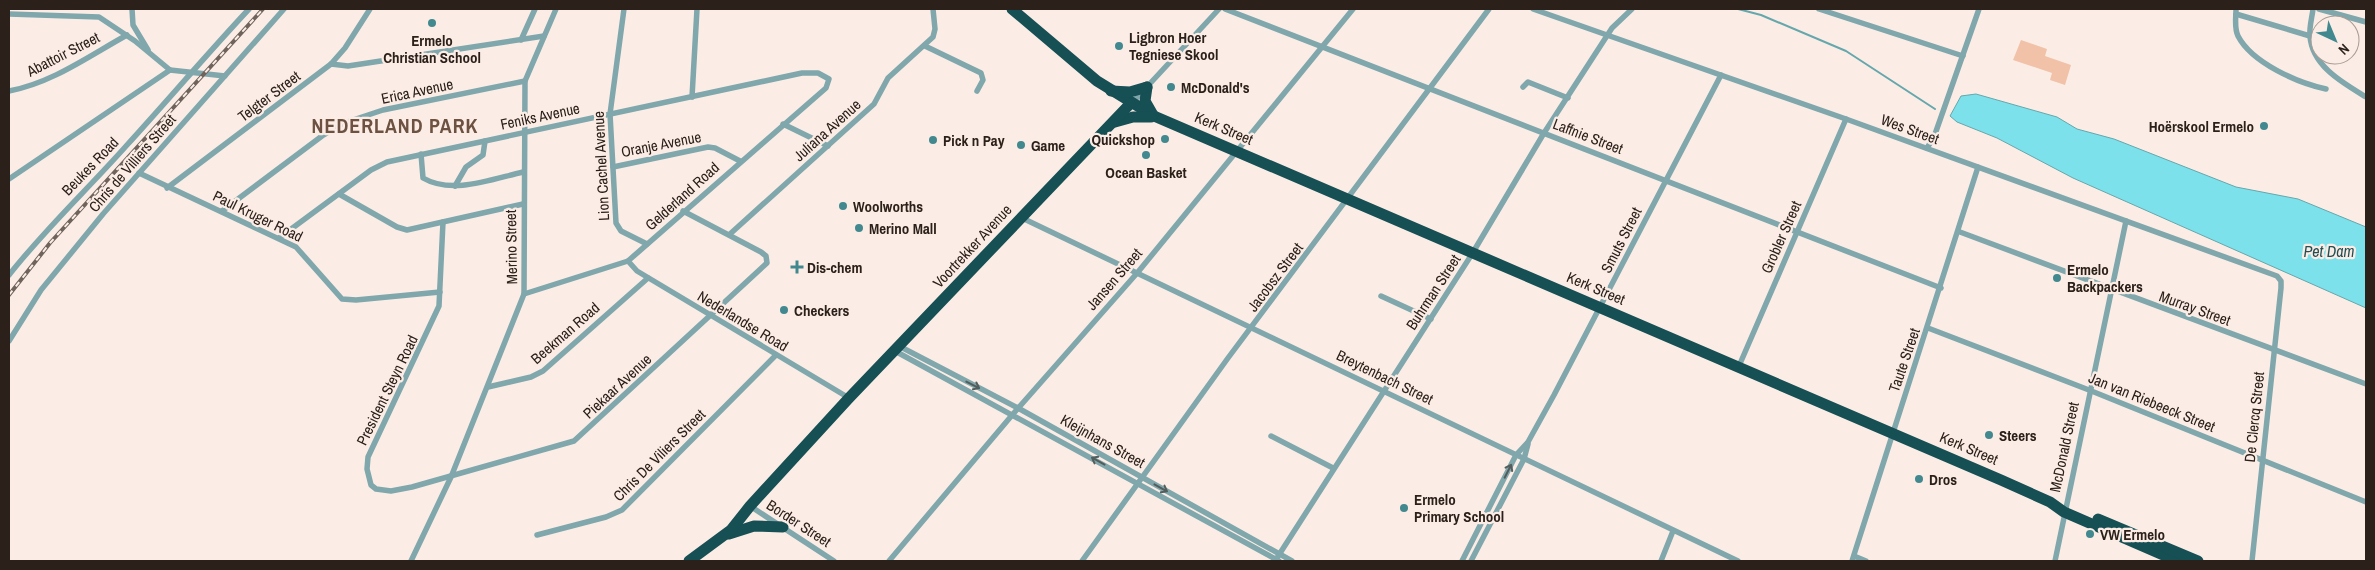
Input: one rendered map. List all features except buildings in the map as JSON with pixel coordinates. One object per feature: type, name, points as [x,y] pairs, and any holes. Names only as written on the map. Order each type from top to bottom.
[{"type":"highway","name":"Kerk Street","points":[[1012,9],[1110,91],[1130,104],[1157,117],[1236,152],[1350,198],[1472,254],[1739,366],[2050,502],[2177,561]]},
{"type":"highway","points":[[1147,87],[1145,101],[1157,117],[1133,117],[1114,121],[1110,91],[1130,92],[1147,87]]},
{"type":"highway","name":"Voortrekker Avenue","points":[[727,534],[750,506],[849,398],[1130,104]]},
{"type":"highway","name":"Kerk Street","points":[[2064,509],[2198,561]]},
{"type":"highway","points":[[689,561],[727,534],[754,526],[783,527]]},
{"type":"street","points":[[52,15],[57,9]]},
{"type":"street","points":[[132,9],[133,25],[147,46],[148,52]]},
{"type":"street","name":"Beukes Road","points":[[9,275],[38,238],[127,146],[188,74],[249,9]]},
{"type":"street","name":"Chris de Villiers Street","points":[[9,341],[41,290],[139,173],[284,9]]},
{"type":"street","name":"Telgter Street","points":[[167,188],[331,64],[345,48],[370,9]]},
{"type":"street","points":[[521,40],[535,9]]},
{"type":"street","name":"Merino Street","points":[[411,561],[451,477],[524,294],[523,172],[526,81],[556,9]]},
{"type":"street","name":"Lion Cachel Avenue","points":[[624,9],[610,114],[617,228],[647,244]]},
{"type":"street","points":[[692,97],[697,9]]},
{"type":"street","name":"Juliana Avenue","points":[[730,234],[871,108],[888,78],[925,46],[935,32],[932,9]]},
{"type":"street","name":"Voortrekker Avenue","points":[[1130,104],[1219,9]]},
{"type":"street","name":"Laffnie Street","points":[[1225,9],[1941,288]]},
{"type":"street","name":"Jansen Street","points":[[889,561],[1018,408],[1138,272],[1353,9]]},
{"type":"street","name":"Jacobsz Street","points":[[1082,561],[1252,327],[1489,9]]},
{"type":"street","name":"Wes Street","points":[[1533,9],[1927,148],[2277,276]]},
{"type":"street","name":"Buhrman Street","points":[[1277,559],[1333,468],[1472,254],[1544,133],[1612,28],[1632,9]]},
{"type":"street","points":[[1819,9],[1962,56]]},
{"type":"street","points":[[1927,148],[1934,137],[1977,9]]},
{"type":"street","points":[[2318,9],[2366,22]]},
{"type":"street","points":[[2310,36],[2236,12],[2238,37],[2261,60],[2314,87],[2326,89]]},
{"type":"street","points":[[9,14],[99,17],[127,35],[170,70],[188,74],[225,76]]},
{"type":"street","name":"Abattoir Street","points":[[9,91],[28,86],[45,78],[127,35]]},
{"type":"street","points":[[331,64],[348,66],[544,36]]},
{"type":"street","points":[[925,46],[981,73],[983,80],[977,91]]},
{"type":"street","points":[[2325,65],[2341,80],[2366,96]]},
{"type":"street","points":[[9,180],[170,70]]},
{"type":"street","name":"Feniks Avenue","points":[[279,238],[382,164],[805,72],[818,73],[828,77]]},
{"type":"street","name":"Smuts Street","points":[[1471,561],[1524,458],[1528,442],[1721,75]]},
{"type":"street","name":"Gelderland Road","points":[[524,294],[628,261],[740,161],[828,86],[830,81],[828,77]]},
{"type":"street","name":"Erica Avenue","points":[[222,211],[322,136],[344,123],[383,110],[526,81]]},
{"type":"street","points":[[1523,88],[1528,82],[1568,98]]},
{"type":"street","name":"Grobler Street","points":[[1739,366],[1846,119]]},
{"type":"street","points":[[783,124],[828,146]]},
{"type":"street","points":[[1934,137],[1936,145],[1942,154]]},
{"type":"street","points":[[455,186],[466,167],[482,155],[485,141]]},
{"type":"street","name":"Oranje Avenue","points":[[613,167],[708,147],[740,161]]},
{"type":"street","points":[[421,154],[421,172],[425,180],[445,186],[455,186],[523,172]]},
{"type":"street","name":"Taute Street","points":[[1853,558],[1892,433],[1960,232],[1978,167]]},
{"type":"street","name":"Paul Kruger Road","points":[[139,173],[167,188],[279,238],[303,252],[333,291],[342,299],[356,300],[440,292]]},
{"type":"street","points":[[339,194],[400,228],[412,229],[523,204]]},
{"type":"street","points":[[683,211],[730,234]]},
{"type":"street","name":"Breytenbach Street","points":[[1020,217],[1738,561]]},
{"type":"street","name":"President Steyn Road","points":[[443,222],[438,306],[431,326],[368,457],[366,474],[370,485],[380,491],[390,492],[451,477]]},
{"type":"street","name":"McDonald Street","points":[[2055,561],[2064,509],[2126,222]]},
{"type":"street","name":"Murray Street","points":[[1960,232],[2366,384]]},
{"type":"street","name":"Piekaar Avenue","points":[[451,477],[574,442],[761,270],[767,261],[764,254],[730,234]]},
{"type":"street","name":"Nederlandse Road","points":[[628,261],[635,270],[710,317],[849,398]]},
{"type":"street","name":"De Clercq Street","points":[[2252,561],[2281,288],[2281,281],[2277,276]]},
{"type":"street","name":"Beekman Road","points":[[488,387],[531,377],[543,370],[648,278]]},
{"type":"street","points":[[1381,296],[1431,319]]},
{"type":"street","name":"Jan van Riebeeck Street","points":[[1928,328],[2089,390],[2366,502]]},
{"type":"street","name":"Kleijnhans Street","points":[[897,348],[1018,408],[1277,559],[1292,561]]},
{"type":"street","name":"Kleijnhans Street","points":[[897,348],[1013,414],[1140,480]]},
{"type":"street","name":"Chris De Viliers Street","points":[[537,535],[610,516],[622,510],[776,355]]},
{"type":"street","points":[[1271,436],[1333,468]]},
{"type":"street","name":"Smuts Street","points":[[1462,561],[1516,455],[1528,442]]},
{"type":"street","name":"Border Street","points":[[750,506],[834,561]]},
{"type":"street","points":[[1661,561],[1673,531]]},
{"type":"street","points":[[1853,558],[1866,561]]},
{"type":"shaded area","points":[[2021,40],[2047,49],[2045,56],[2071,65],[2065,85],[2050,80],[2052,73],[2013,60]]},
{"type":"water","name":"Pet Dam","points":[[1976,94],[2057,117],[2077,129],[2114,139],[2236,187],[2298,199],[2366,227],[2366,308],[2073,178],[1997,138],[1957,122],[1950,116],[1961,96]]},
{"type":"waterway","points":[[1738,9],[1761,15],[1846,51],[1935,109]]},
{"type":"railway","points":[[9,295],[50,243],[263,9]]},
{"type":"place","name":"Ermelo Christian School","points":[[432,23]]},
{"type":"place","name":"Ligbron Hoer Tegniese Skool","points":[[1119,46]]},
{"type":"place","name":"McDonald's","points":[[1171,87]]},
{"type":"place","name":"Hoërskool Ermelo","points":[[2264,126]]},
{"type":"place","name":"Quickshop","points":[[1165,139]]},
{"type":"place","name":"Pick n Pay","points":[[933,140]]},
{"type":"place","name":"Game","points":[[1021,145]]},
{"type":"place","name":"Ocean Basket","points":[[1146,155]]},
{"type":"place","name":"Woolworths","points":[[843,206]]},
{"type":"place","name":"Merino Mall","points":[[859,228]]},
{"type":"place","name":"Dis-chem","points":[[797,267]]},
{"type":"place","name":"Ermelo Backpackers","points":[[2057,278]]},
{"type":"place","name":"Checkers","points":[[784,310]]},
{"type":"place","name":"Steers","points":[[1989,435]]},
{"type":"place","name":"Dros","points":[[1919,479]]},
{"type":"place","name":"Ermelo Primary School","points":[[1404,508]]},
{"type":"place","name":"VW Ermelo","points":[[2090,534]]},
{"type":"district","name":"NEDERLAND PARK","points":[[395,125]]}]
